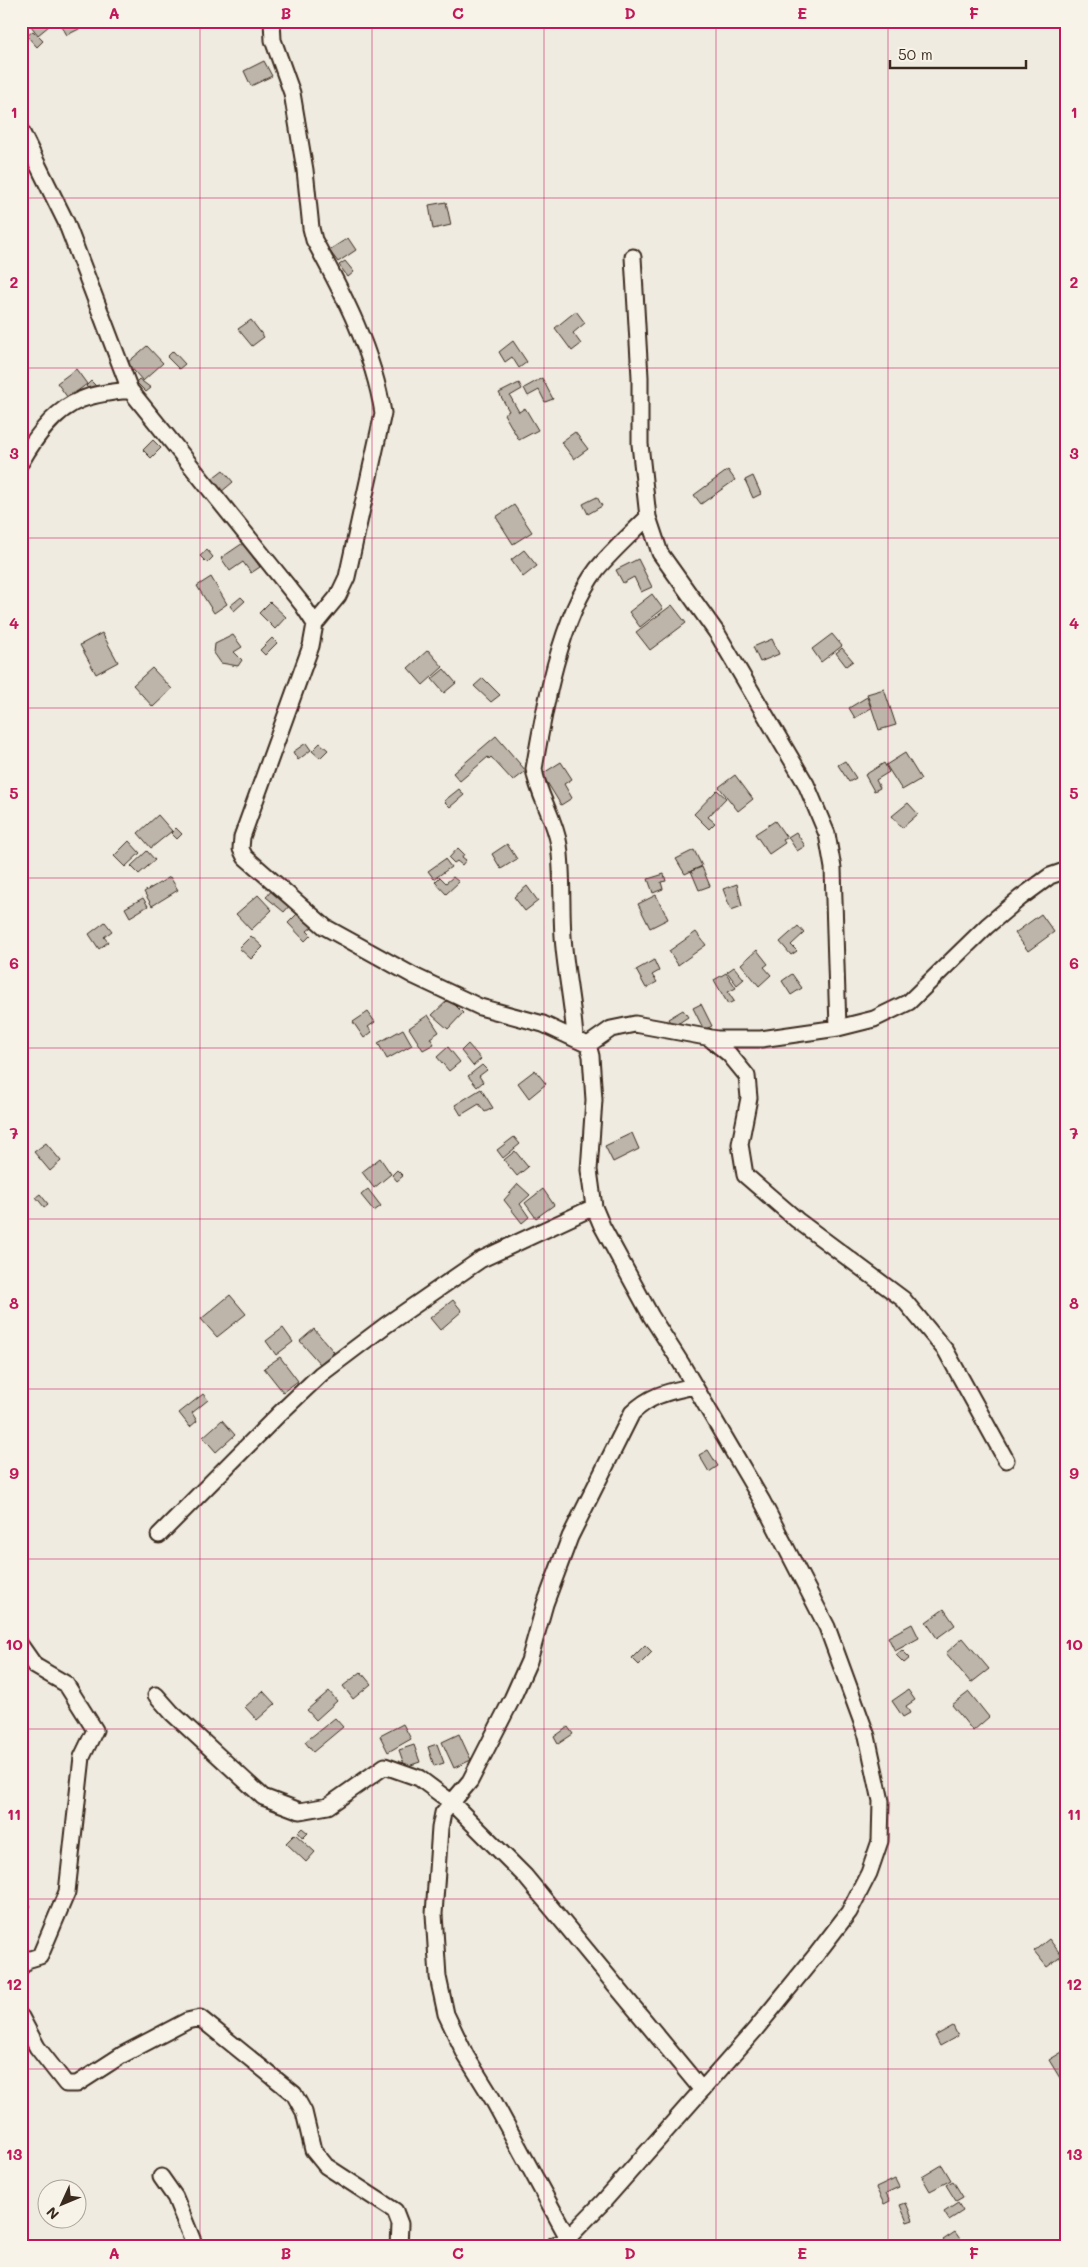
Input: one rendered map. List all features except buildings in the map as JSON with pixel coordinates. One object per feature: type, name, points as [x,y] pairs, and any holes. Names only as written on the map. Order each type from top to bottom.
[{"type":"street","points":[[272,21],[273,40],[292,93],[314,240],[357,325],[376,380],[383,413],[347,577],[338,596],[315,624],[311,646],[242,837],[241,849],[245,857],[325,927],[414,976],[480,1008],[544,1024],[581,1042],[611,1029],[635,1024],[708,1037],[761,1039],[838,1028],[874,1019],[909,1002],[987,926],[1020,898],[1050,876],[1067,870]]},
{"type":"street","points":[[21,130],[66,222],[130,390],[302,604],[315,624]]},
{"type":"street","points":[[633,257],[640,377],[640,444],[648,517],[660,553],[717,633],[806,784],[827,834],[834,868],[838,1028]]},
{"type":"street","points":[[21,462],[30,446],[66,409],[80,400],[107,392],[130,390]]},
{"type":"street","points":[[554,2246],[568,2238],[603,2202],[754,2031],[849,1912],[869,1873],[880,1841],[881,1800],[867,1736],[827,1627],[762,1501],[651,1316],[602,1226],[594,1207],[589,1170],[594,1100],[591,1056],[581,1042],[574,1010],[563,937],[559,844],[552,820],[536,782],[534,769],[562,641],[574,612],[597,570],[648,517]]},
{"type":"street","points":[[708,1037],[729,1054],[747,1076],[749,1098],[740,1144],[745,1175],[797,1220],[903,1299],[946,1352],[1006,1460]]},
{"type":"street","points":[[160,1535],[278,1414],[314,1381],[386,1324],[480,1260],[594,1207]]},
{"type":"street","points":[[568,2238],[492,2098],[466,2056],[446,2014],[438,1977],[434,1914],[440,1828],[443,1813],[470,1781],[512,1699],[529,1661],[546,1604],[570,1537],[632,1413],[642,1403],[656,1394],[694,1386]]},
{"type":"street","points":[[21,1646],[35,1666],[66,1684],[95,1730],[82,1757],[67,1892],[40,1956],[27,1960],[21,1967]]},
{"type":"street","points":[[156,1696],[263,1797],[300,1811],[328,1806],[385,1766],[419,1778],[451,1802],[525,1876],[702,2090]]},
{"type":"street","points":[[21,2017],[37,2047],[66,2084],[78,2084],[122,2055],[187,2021],[200,2018],[294,2094],[304,2112],[313,2150],[326,2166],[395,2211],[400,2224],[400,2246]]},
{"type":"street","points":[[161,2177],[175,2197],[196,2246]]}]
